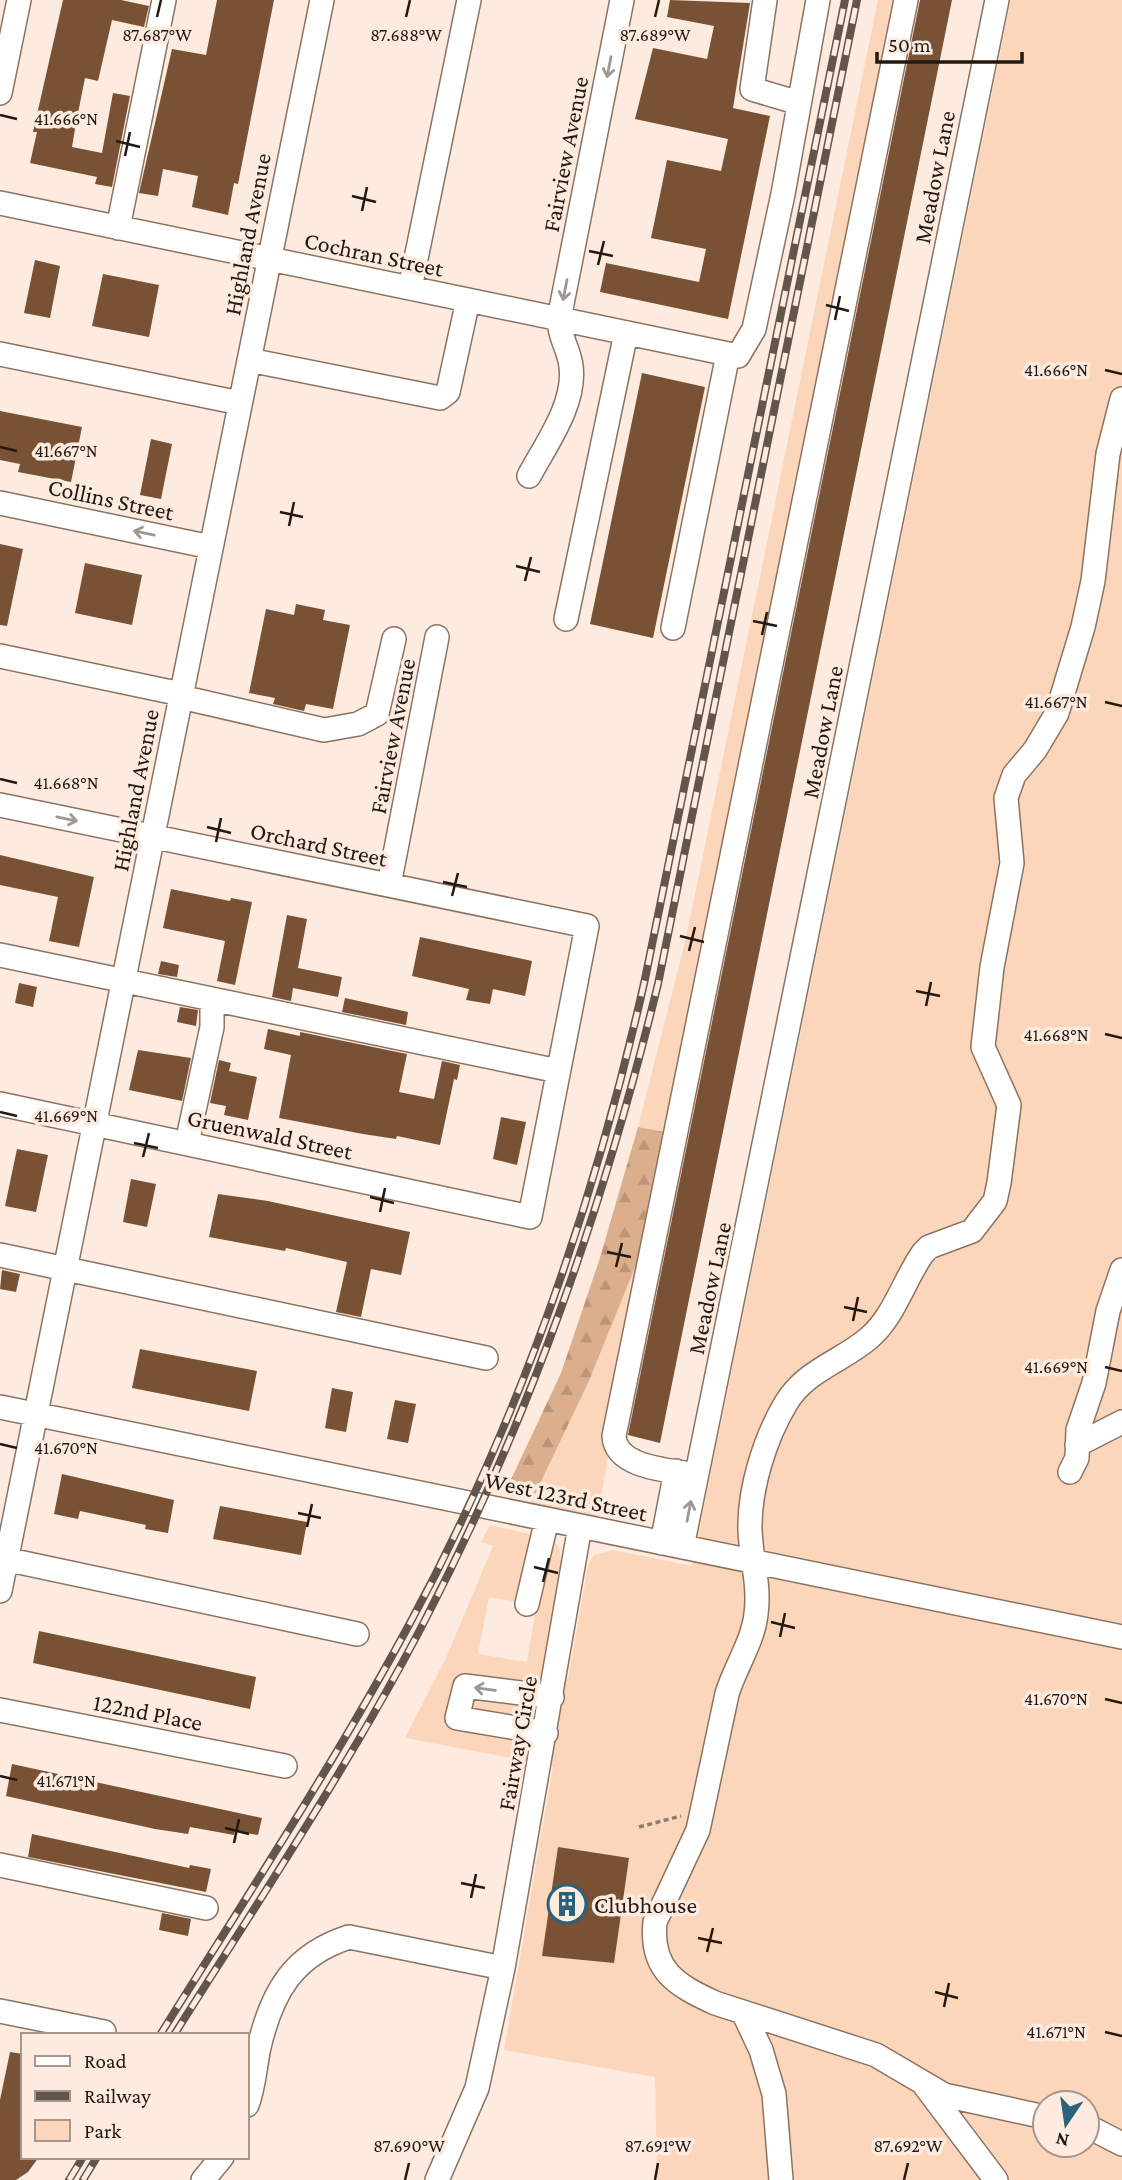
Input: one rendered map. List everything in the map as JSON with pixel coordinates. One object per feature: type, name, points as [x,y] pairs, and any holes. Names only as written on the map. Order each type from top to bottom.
[{"type":"street","points":[[0,93],[19,0]]},
{"type":"street","points":[[118,228],[164,0]]},
{"type":"street","name":"Highland Avenue","points":[[0,1591],[3,1559],[36,1414],[322,0]]},
{"type":"street","points":[[410,288],[469,0]]},
{"type":"street","name":"Fairview Avenue","points":[[559,319],[622,0]]},
{"type":"street","points":[[765,0],[752,89],[799,103]]},
{"type":"street","points":[[673,628],[733,355],[754,329],[818,0]]},
{"type":"street","points":[[686,1473],[627,1459],[617,1450],[614,1436],[906,0]]},
{"type":"street","name":"Meadow Lane","points":[[672,1545],[997,0]]},
{"type":"street","name":"Cochran Street","points":[[0,203],[733,355]]},
{"type":"street","points":[[249,360],[440,398],[448,392],[468,300]]},
{"type":"street","points":[[529,476],[561,416],[571,382],[571,364],[559,332],[559,319]]},
{"type":"street","points":[[566,619],[626,333]]},
{"type":"street","points":[[0,354],[240,403]]},
{"type":"street","points":[[1031,2114],[957,2099],[925,2086],[876,2055],[744,2014],[704,1998],[665,1972],[654,1946],[655,1922],[689,1851],[704,1810],[733,1672],[753,1631],[758,1599],[750,1533],[753,1497],[765,1450],[786,1402],[798,1386],[816,1371],[868,1339],[879,1328],[914,1265],[929,1247],[972,1231],[995,1200],[1009,1105],[983,1047],[992,967],[1012,863],[1006,798],[1014,775],[1035,750],[1056,713],[1083,627],[1093,581],[1108,454],[1122,399]]},
{"type":"street","name":"Collins Street","points":[[0,503],[211,547]]},
{"type":"street","name":"Fairview Avenue","points":[[389,885],[438,638]]},
{"type":"street","points":[[0,656],[181,695],[324,730],[338,729],[377,714],[394,639]]},
{"type":"street","name":"Orchard Street","points":[[0,805],[587,926],[558,1071]]},
{"type":"street","points":[[0,955],[558,1071]]},
{"type":"street","points":[[187,1143],[212,1027],[212,999]]},
{"type":"street","name":"Gruenwald Street","points":[[0,1104],[530,1217],[558,1071]]},
{"type":"street","points":[[0,1255],[486,1357]]},
{"type":"street","points":[[1070,1472],[1077,1458],[1078,1430],[1094,1383],[1108,1311],[1122,1269]]},
{"type":"street","name":"West 123rd Street","points":[[0,1407],[1122,1637]]},
{"type":"street","points":[[1077,1445],[1122,1422]]},
{"type":"street","points":[[527,1604],[547,1519]]},
{"type":"street","name":"Fairway Circle","points":[[437,2180],[477,2088],[503,1968],[580,1526]]},
{"type":"street","points":[[3,1559],[357,1634]]},
{"type":"street","points":[[546,1733],[457,1718],[465,1686],[552,1697]]},
{"type":"street","name":"122nd Place","points":[[0,1710],[285,1766]]},
{"type":"street","points":[[0,1864],[206,1908]]},
{"type":"street","points":[[248,2101],[271,2006],[300,1961],[325,1945],[349,1937],[503,1968]]},
{"type":"street","points":[[0,2011],[104,2032]]},
{"type":"street","points":[[744,2014],[761,2050],[774,2094],[781,2180]]},
{"type":"street","points":[[925,2086],[996,2180]]},
{"type":"street","points":[[1101,2133],[1122,2144]]},
{"type":"street","points":[[203,2180],[220,2159]]},
{"type":"path","points":[[639,1827],[704,1810]]},
{"type":"green space","points":[[878,0],[895,0],[665,1132],[638,1127],[686,938]]},
{"type":"green space","points":[[1011,0],[1122,0],[1122,2180],[657,2180],[655,2077],[504,2050],[553,1766],[405,1738],[446,1658],[493,1546],[481,1542],[490,1525],[534,1535],[519,1602],[489,1597],[478,1654],[527,1662],[544,1560],[553,1539],[560,1549],[561,1562],[543,1676],[568,1680],[588,1565],[594,1555],[613,1550],[692,1566]]},
{"type":"green space","points":[[638,1127],[665,1132],[642,1250],[589,1381],[535,1494],[507,1488],[561,1373],[599,1261]]},
{"type":"green space","points":[[642,1250],[598,1517],[530,1503],[589,1381]]},
{"type":"building","points":[[63,0],[121,0],[149,6],[144,27],[112,20],[98,81],[85,78],[72,147],[102,153],[113,93],[130,96],[112,187],[95,184],[97,177],[30,163],[37,132],[33,132]]},
{"type":"building","points":[[217,0],[274,0],[238,184],[234,183],[228,215],[192,207],[198,176],[163,169],[158,196],[139,193],[172,49],[206,55]]},
{"type":"building","points":[[670,0],[750,3],[733,108],[770,116],[728,319],[600,292],[606,263],[699,282],[706,249],[651,238],[667,160],[721,171],[728,139],[635,119],[653,48],[707,59],[714,26],[667,17]]},
{"type":"building","points":[[920,0],[952,0],[660,1443],[628,1435]]},
{"type":"building","points":[[35,260],[60,266],[50,318],[24,313]]},
{"type":"building","points":[[103,274],[159,285],[149,337],[92,326]]},
{"type":"building","points":[[642,373],[705,387],[653,638],[590,624]]},
{"type":"building","points":[[0,411],[82,427],[71,482],[18,472],[20,464],[0,460]]},
{"type":"building","points":[[151,439],[172,444],[161,499],[140,495]]},
{"type":"building","points":[[0,544],[23,549],[7,626],[0,625]]},
{"type":"building","points":[[85,563],[142,575],[132,625],[75,613]]},
{"type":"building","points":[[296,604],[325,610],[323,620],[350,625],[333,709],[306,704],[304,711],[273,704],[275,698],[249,693],[266,609],[294,615]]},
{"type":"building","points":[[0,855],[94,877],[79,947],[49,941],[58,897],[0,885]]},
{"type":"building","points":[[171,889],[230,901],[231,898],[252,902],[235,985],[217,981],[225,941],[163,928]]},
{"type":"building","points":[[287,915],[307,919],[298,968],[342,977],[338,997],[293,988],[291,1001],[272,997]]},
{"type":"building","points":[[420,937],[532,961],[525,996],[493,989],[490,1004],[466,1000],[469,989],[412,976]]},
{"type":"building","points":[[161,961],[179,965],[177,977],[158,974]]},
{"type":"building","points":[[19,983],[37,987],[33,1007],[15,1003]]},
{"type":"building","points":[[345,998],[408,1012],[406,1025],[342,1012]]},
{"type":"building","points":[[180,1007],[198,1010],[196,1026],[177,1022]]},
{"type":"building","points":[[268,1029],[300,1036],[300,1032],[407,1054],[399,1092],[434,1099],[442,1061],[460,1065],[457,1080],[454,1079],[440,1145],[279,1118],[291,1055],[264,1049]]},
{"type":"building","points":[[138,1050],[191,1058],[182,1101],[129,1090]]},
{"type":"building","points":[[219,1060],[231,1063],[229,1071],[257,1077],[248,1120],[224,1115],[226,1106],[210,1103]]},
{"type":"building","points":[[501,1117],[526,1122],[517,1165],[493,1159]]},
{"type":"building","points":[[17,1149],[48,1155],[36,1212],[5,1206]]},
{"type":"building","points":[[131,1179],[156,1184],[147,1227],[123,1222]]},
{"type":"building","points":[[218,1194],[268,1201],[410,1232],[401,1275],[371,1269],[361,1317],[336,1312],[347,1262],[286,1248],[285,1251],[209,1237]]},
{"type":"building","points":[[2,1270],[20,1274],[16,1292],[0,1289]]},
{"type":"building","points":[[140,1349],[257,1371],[249,1411],[132,1388]]},
{"type":"building","points":[[332,1388],[353,1392],[346,1432],[325,1428]]},
{"type":"building","points":[[395,1400],[416,1404],[408,1443],[387,1439]]},
{"type":"building","points":[[62,1474],[174,1500],[168,1533],[145,1529],[146,1525],[80,1511],[78,1519],[54,1514]]},
{"type":"building","points":[[220,1506],[307,1522],[301,1555],[213,1539]]},
{"type":"building","points":[[39,1631],[256,1677],[250,1709],[33,1663]]},
{"type":"building","points":[[12,1764],[262,1818],[258,1835],[235,1831],[234,1835],[190,1827],[188,1834],[155,1829],[6,1796]]},
{"type":"building","points":[[32,1834],[189,1868],[190,1865],[211,1869],[206,1892],[28,1857]]},
{"type":"building","name":"Clubhouse","points":[[558,1847],[629,1858],[614,1963],[542,1956]]},
{"type":"building","points":[[162,1913],[191,1919],[188,1936],[159,1930]]},
{"type":"building","points":[[10,2052],[21,2054],[21,2159],[38,2159],[28,2172],[16,2180],[0,2180],[0,2100]]},
{"type":"railway","points":[[161,2033],[320,1779],[410,1623],[486,1469],[550,1309],[603,1145],[645,979],[845,0]]},
{"type":"railway","points":[[175,2033],[334,1781],[423,1624],[497,1469],[530,1390],[588,1231],[658,984],[857,0]]},
{"type":"railway","points":[[69,2180],[82,2159]]},
{"type":"railway","points":[[83,2180],[96,2159]]},
{"type":"place","name":"Clubhouse","points":[[567,1904]]}]
